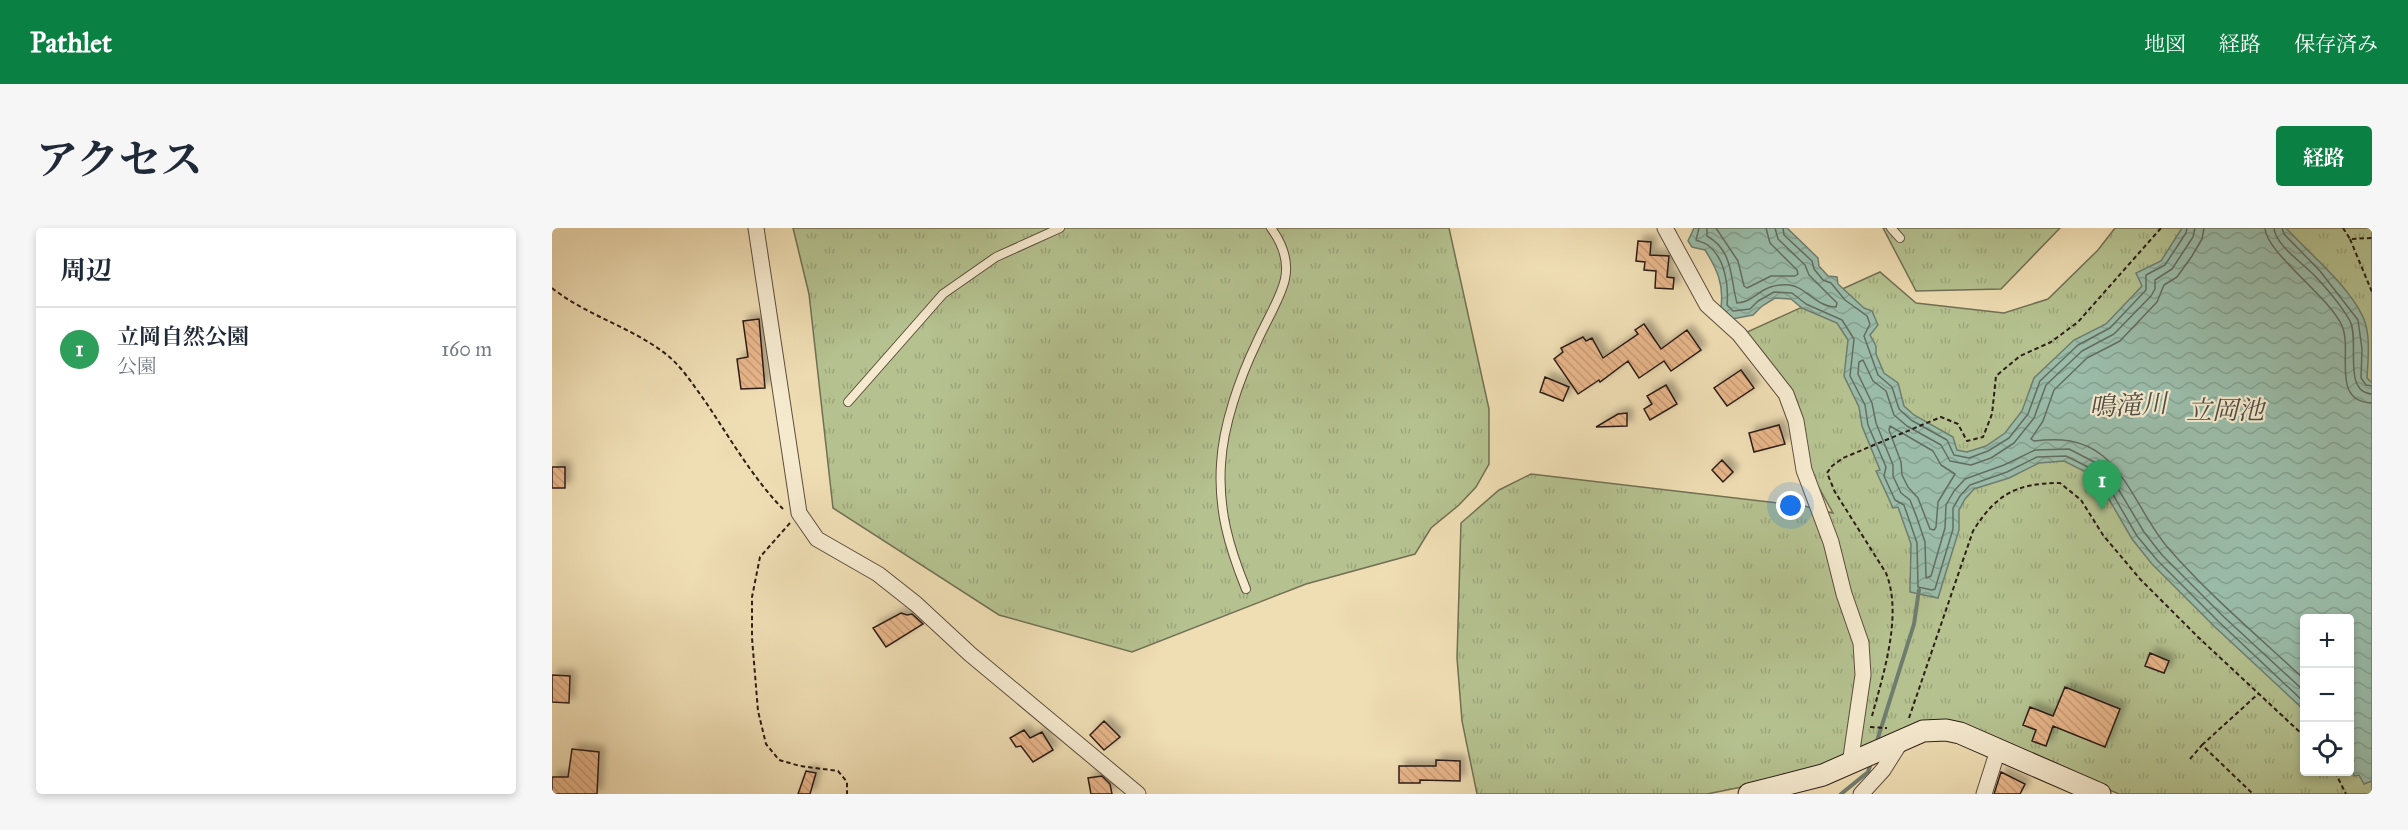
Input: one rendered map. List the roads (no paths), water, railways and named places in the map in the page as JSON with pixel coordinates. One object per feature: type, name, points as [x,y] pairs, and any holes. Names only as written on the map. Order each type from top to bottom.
[{"type":"street","points":[[756,228],[799,513],[817,539],[878,574],[916,604],[970,654],[1138,794]]},
{"type":"street","points":[[1665,228],[1707,305],[1738,334],[1786,394],[1796,422],[1804,470],[1831,543],[1844,594],[1861,643],[1863,675],[1857,761]]},
{"type":"street","points":[[1749,794],[1823,776],[1923,731],[1946,730],[1960,733],[2100,794]]},
{"type":"street","points":[[1861,794],[1882,770],[1900,743]]},
{"type":"street","points":[[1983,794],[1998,750]]},
{"type":"lane","points":[[848,402],[943,294],[996,257],[1060,228]]},
{"type":"lane","points":[[1246,589],[1229,545],[1221,509],[1221,463],[1227,430],[1245,366],[1286,280],[1286,259],[1280,240],[1271,228]]},
{"type":"lane","points":[[1892,228],[1900,237]]},
{"type":"water","name":"立岡池","points":[[1694,228],[1787,228],[1818,258],[1819,266],[1828,276],[1837,277],[1838,284],[1864,308],[1872,311],[1878,325],[1870,335],[1876,346],[1876,354],[1884,373],[1898,383],[1904,406],[1914,415],[1953,437],[1957,450],[1967,452],[1986,446],[2005,433],[2022,411],[2034,378],[2074,340],[2106,324],[2142,286],[2136,273],[2161,261],[2182,228],[2286,228],[2348,293],[2366,324],[2367,378],[2372,383],[2372,781],[2364,784],[2359,775],[2354,776],[2354,614],[2300,614],[2300,706],[2152,564],[2132,539],[2103,489],[2088,473],[2064,461],[2039,463],[2009,478],[1974,489],[1959,510],[1959,530],[1938,598],[1910,592],[1911,544],[1898,507],[1893,508],[1876,471],[1880,470],[1862,426],[1859,407],[1844,376],[1848,340],[1837,323],[1802,308],[1791,299],[1775,298],[1753,315],[1732,319],[1721,307],[1720,284],[1709,257],[1705,250],[1692,247],[1688,241]]},
{"type":"waterway","points":[[1876,744],[1914,624],[1919,590]]},
{"type":"waterway","points":[[1841,794],[1868,772],[1871,763]]},
{"type":"place","name":"立岡自然公園","points":[[2102,510]]},
{"type":"water label","name":"鳴滝川","points":[[2128,405]]}]
